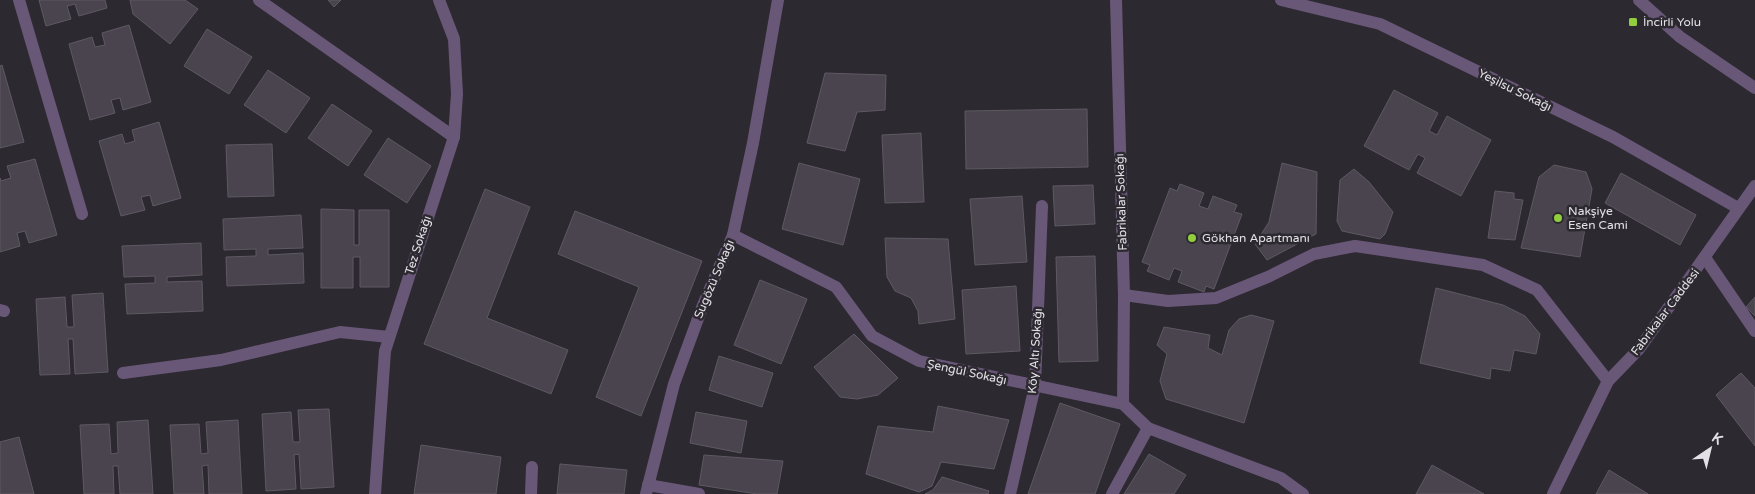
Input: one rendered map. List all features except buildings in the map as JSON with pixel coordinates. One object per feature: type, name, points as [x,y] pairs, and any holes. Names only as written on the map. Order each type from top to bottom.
[{"type":"street","points":[[20,0],[82,214]]},
{"type":"street","points":[[259,0],[454,137]]},
{"type":"street","name":"Tez Sokağı","points":[[375,494],[385,351],[454,137],[457,94],[454,39],[438,0]]},
{"type":"street","name":"Sugözü Sokağı","points":[[647,490],[674,384],[703,304],[733,235],[778,0]]},
{"type":"street","name":"Fabrikalar Sokağı","points":[[1116,0],[1124,295],[1123,404]]},
{"type":"street","name":"Yeşilsu Sokağı","points":[[1281,0],[1380,24],[1613,136],[1738,208]]},
{"type":"street","points":[[1640,0],[1680,38],[1755,88]]},
{"type":"street","name":"Fabrikalar Caddesi","points":[[1553,494],[1608,381],[1639,349],[1706,259],[1738,208],[1755,186]]},
{"type":"street","name":"Köy Altı Sokağı","points":[[1010,494],[1035,386],[1042,206]]},
{"type":"street","name":"Şengül Sokağı","points":[[733,235],[836,287],[872,336],[919,361],[1123,404]]},
{"type":"street","points":[[1124,295],[1168,302],[1216,298],[1270,276],[1314,254],[1355,246],[1483,266],[1537,290],[1608,381]]},
{"type":"street","points":[[1706,259],[1755,331]]},
{"type":"street","points":[[123,373],[221,360],[340,332],[389,337]]},
{"type":"street","points":[[1123,404],[1148,428],[1281,478],[1302,494]]},
{"type":"street","points":[[1112,494],[1148,428]]},
{"type":"street","points":[[531,494],[532,467]]},
{"type":"street","points":[[647,490],[699,494]]},
{"type":"place","name":"İncirli Yolu","points":[[1633,22]]},
{"type":"place","name":"Nakşiye Esen Cami","points":[[1558,218]]},
{"type":"place","name":"Gökhan Apartmanı","points":[[1192,238]]}]
